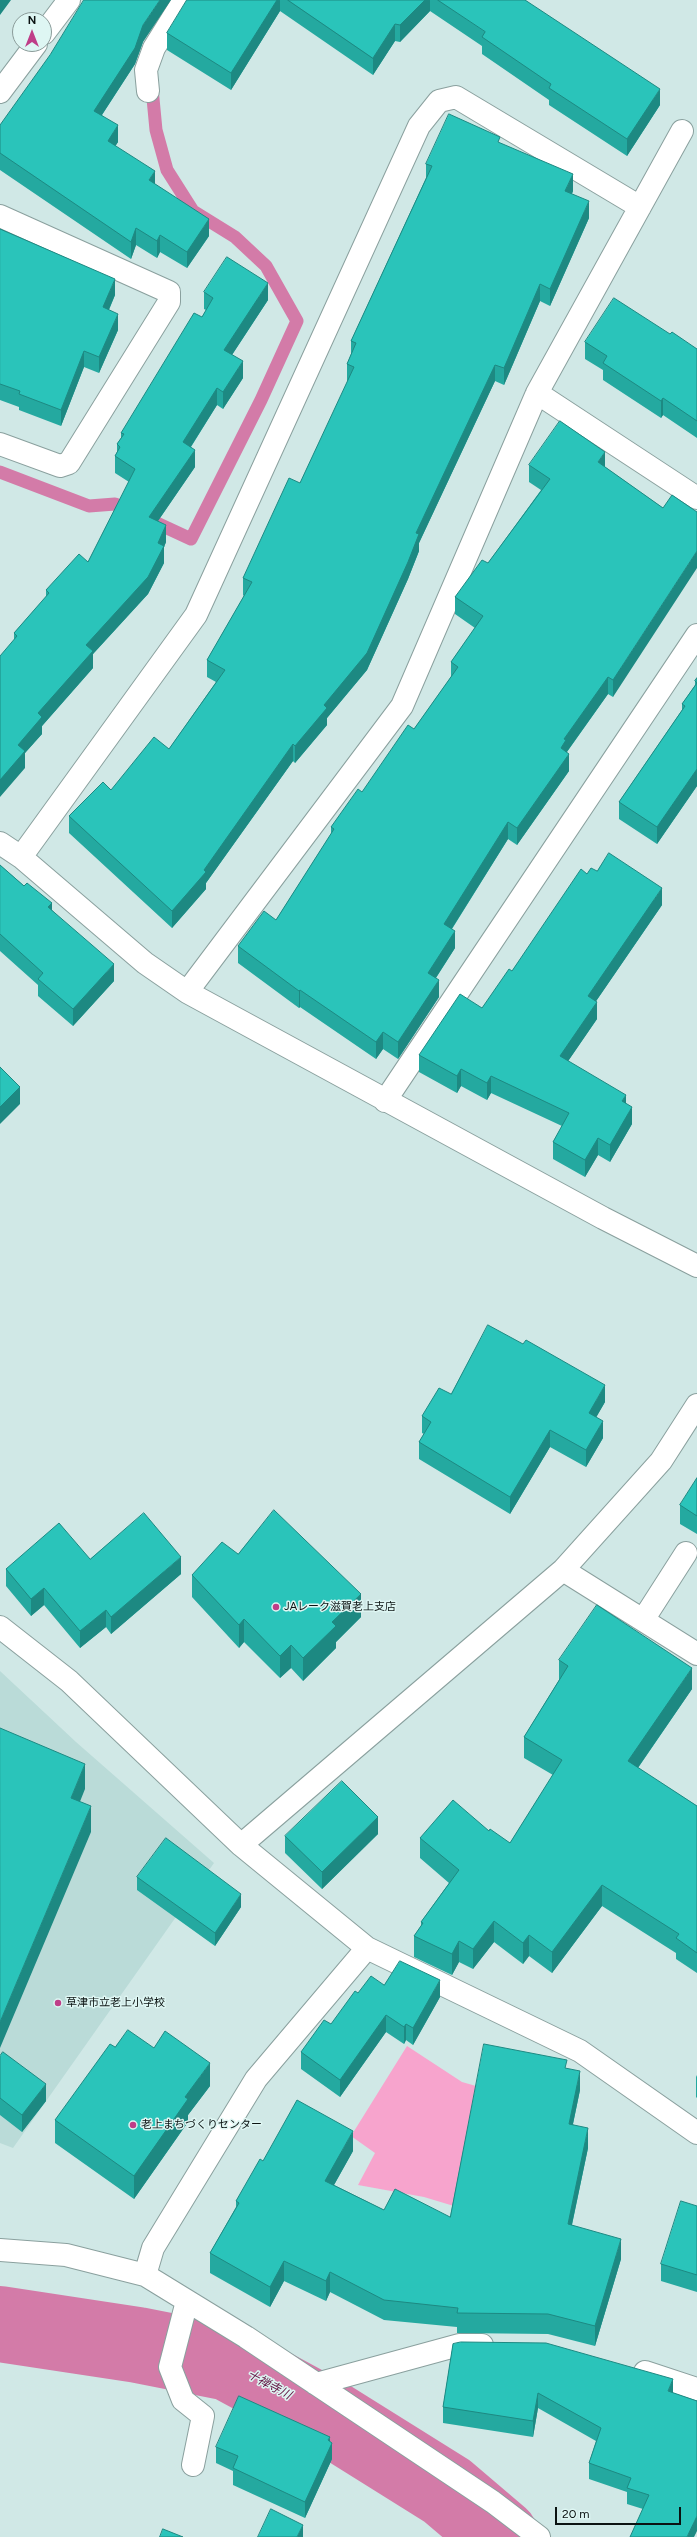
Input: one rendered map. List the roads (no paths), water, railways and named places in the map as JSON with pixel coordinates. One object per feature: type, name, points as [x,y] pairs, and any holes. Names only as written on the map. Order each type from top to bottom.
[{"type":"street","points":[[52,22],[69,0]]},
{"type":"street","points":[[148,91],[146,70],[154,48],[184,0]]},
{"type":"street","points":[[0,92],[30,52]]},
{"type":"street","points":[[21,857],[196,615],[419,126],[439,101],[456,97],[640,207]]},
{"type":"street","points":[[187,992],[402,706],[537,393],[682,131]]},
{"type":"street","points":[[0,216],[169,292],[169,302],[69,463],[60,466],[0,444]]},
{"type":"street","points":[[537,393],[697,498]]},
{"type":"street","points":[[385,1101],[697,635]]},
{"type":"street","points":[[0,843],[21,857],[145,963],[187,992],[385,1101],[697,1266]]},
{"type":"street","points":[[241,1845],[564,1570],[660,1461],[697,1405]]},
{"type":"street","points":[[643,1620],[686,1554]]},
{"type":"street","points":[[564,1570],[697,1654]]},
{"type":"street","points":[[0,1627],[69,1681],[241,1845],[367,1948],[580,2051],[697,2133]]},
{"type":"street","points":[[145,2275],[153,2248],[256,2078],[367,1948]]},
{"type":"street","points":[[0,2250],[66,2255],[145,2275],[316,2384],[493,2502],[539,2537]]},
{"type":"street","points":[[187,2301],[170,2367],[182,2400],[203,2416],[194,2465]]},
{"type":"street","points":[[316,2384],[460,2345],[504,2345]]},
{"type":"street","points":[[622,2366],[681,2382],[697,2389]]},
{"type":"waterway","points":[[150,520],[191,539],[261,400],[297,321],[266,266],[235,237],[193,211],[167,170],[156,130],[152,88]]},
{"type":"waterway","points":[[0,472],[89,506],[115,504],[133,512]]},
{"type":"waterway","name":"十禅寺川","points":[[0,2324],[138,2345],[229,2363],[327,2416],[447,2491],[501,2537]]},
{"type":"place","name":"JAレーク滋賀老上支店","points":[[276,1607]]},
{"type":"place","name":"草津市立老上小学校","points":[[58,2003]]},
{"type":"place","name":"老上まちづくりセンター","points":[[133,2125]]}]
